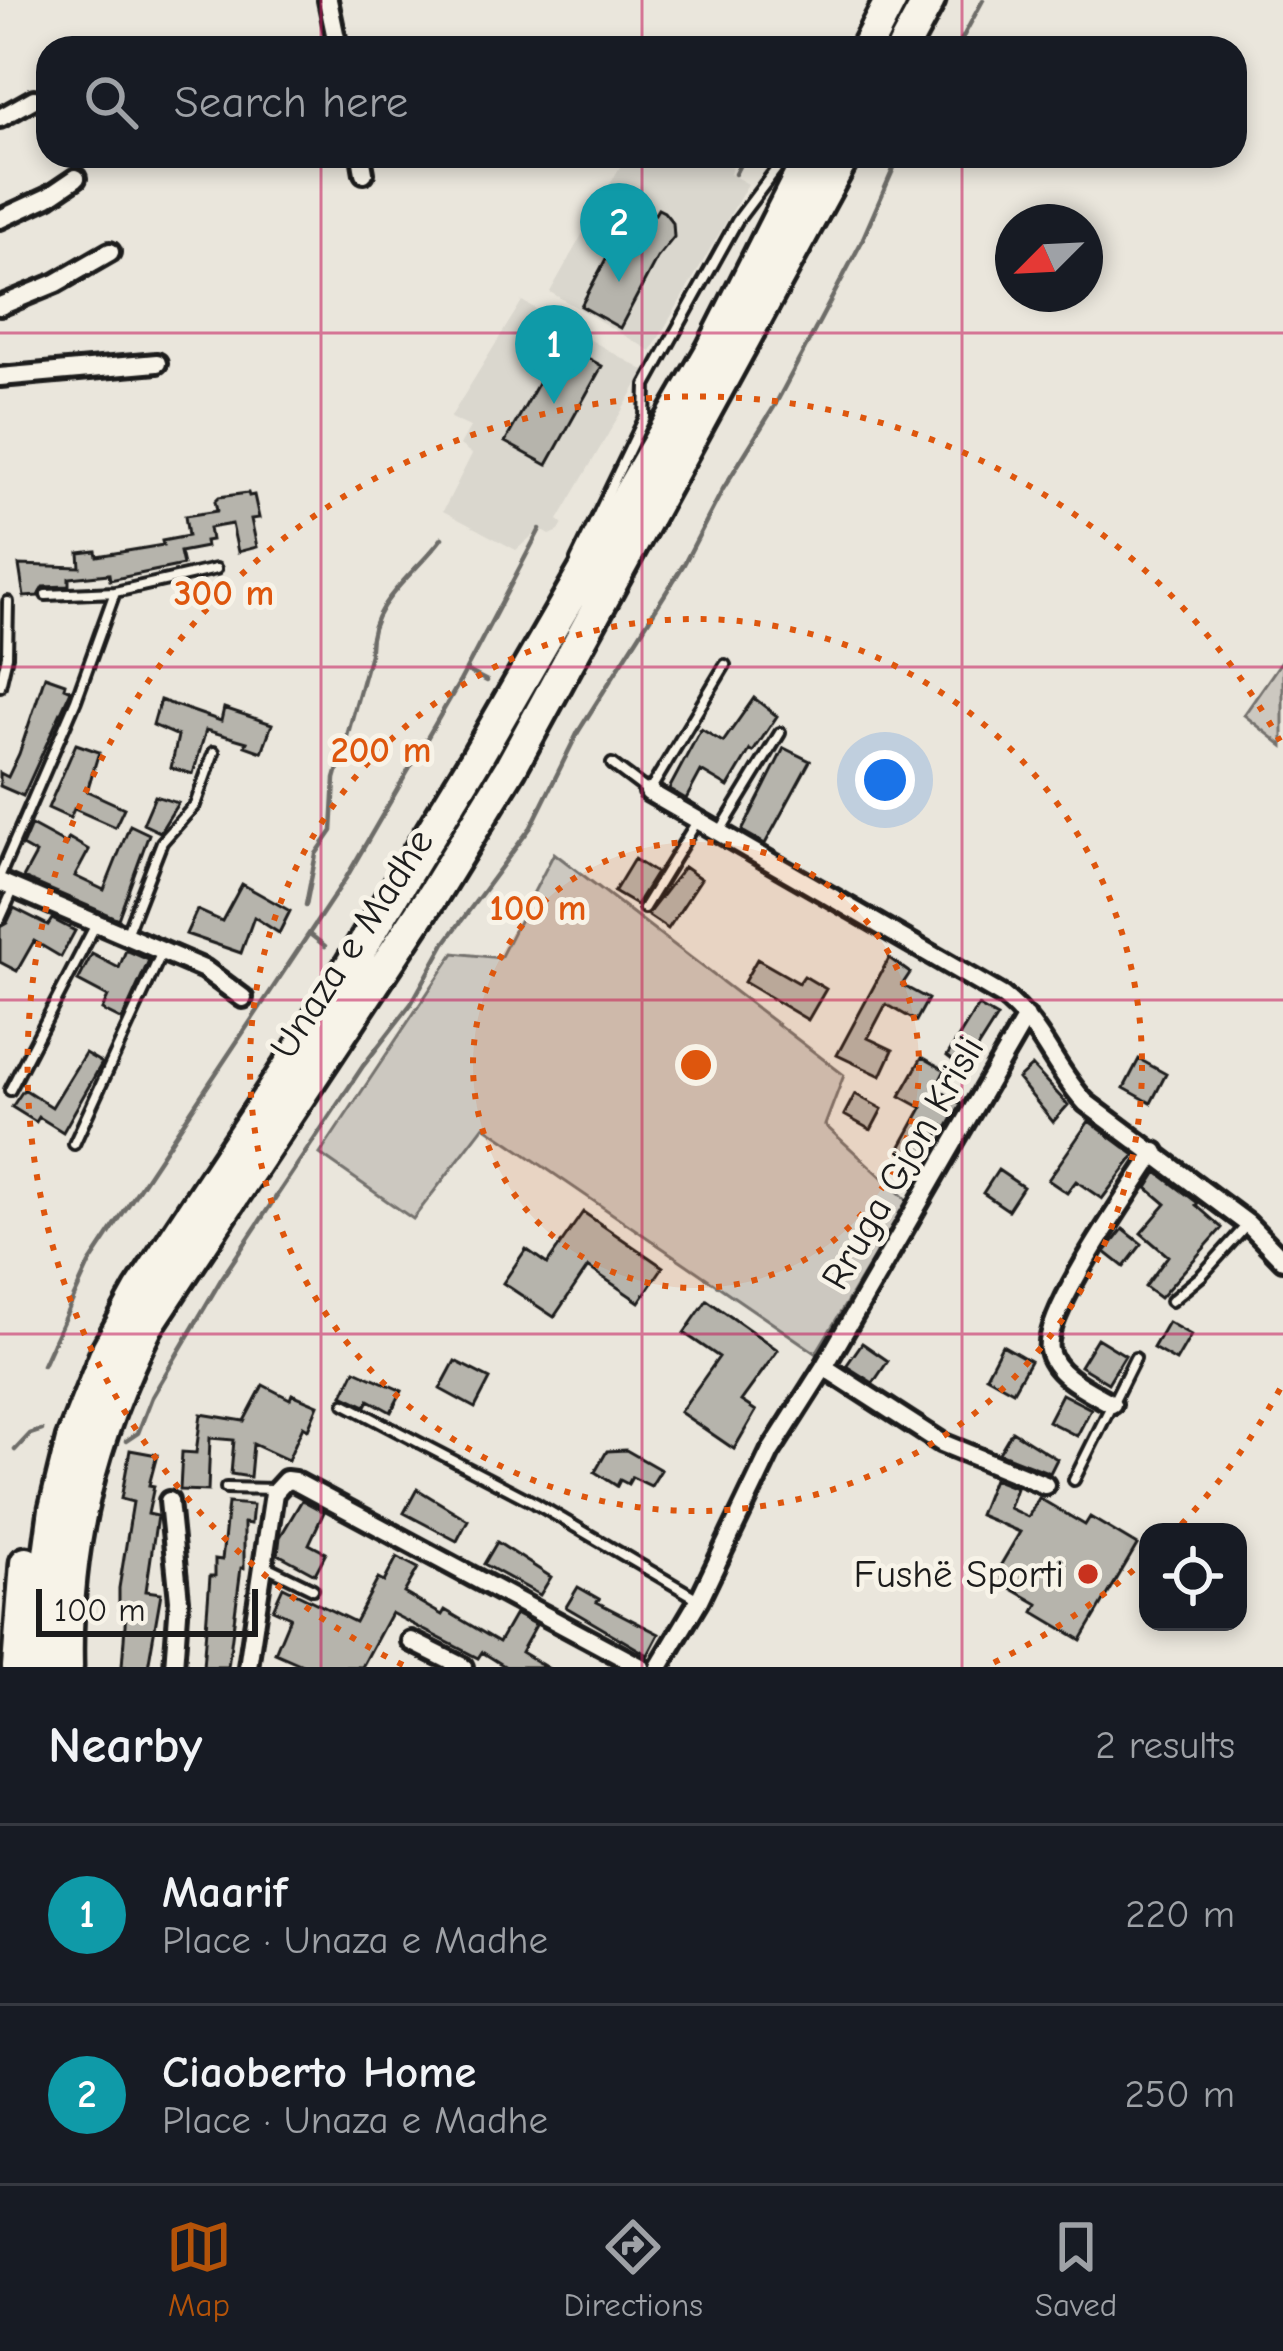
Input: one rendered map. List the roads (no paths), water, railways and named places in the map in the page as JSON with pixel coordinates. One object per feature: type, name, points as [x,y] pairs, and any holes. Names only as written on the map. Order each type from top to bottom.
[{"type":"highway","points":[[872,36],[891,0]]},
{"type":"highway","points":[[910,36],[929,0]]},
{"type":"highway","name":"Unaza e Madhe","points":[[43,1667],[47,1554],[72,1440],[123,1322],[295,1058],[476,759],[712,350],[804,168]]},
{"type":"highway","name":"Unaza e Madhe","points":[[67,1667],[71,1555],[89,1466],[122,1376],[147,1326],[512,767],[837,168]]},
{"type":"highway","points":[[18,1667],[34,1510],[78,1367],[150,1236],[175,1208],[213,1179]]},
{"type":"highway","points":[[80,1667],[79,1589],[94,1499],[187,1264]]},
{"type":"street","points":[[328,0],[336,36]]},
{"type":"street","points":[[0,118],[34,99]]},
{"type":"street","points":[[0,219],[76,178]]},
{"type":"street","points":[[0,306],[56,283],[110,252]]},
{"type":"street","points":[[0,377],[157,362]]},
{"type":"street","name":"Rruga Gjon Krisli","points":[[649,792],[1003,995],[1026,1017],[770,1452],[699,1600],[658,1667]]},
{"type":"street","points":[[5,882],[204,969],[243,998]]},
{"type":"street","points":[[1026,1017],[1044,1039],[1066,1082],[1086,1103],[1248,1224],[1283,1260]]},
{"type":"street","points":[[1112,1404],[1058,1366],[1048,1352],[1050,1337],[1066,1294],[1155,1152]]},
{"type":"street","points":[[824,1367],[942,1443],[1045,1485]]},
{"type":"street","points":[[248,1667],[276,1489],[286,1480],[641,1667]]},
{"type":"street","points":[[169,1502],[179,1600],[174,1667]]},
{"type":"street","points":[[411,1641],[463,1667]]},
{"type":"lane","points":[[565,603],[578,551],[646,417],[646,385],[737,221],[778,168]]},
{"type":"lane","points":[[46,595],[115,592],[215,569]]},
{"type":"lane","points":[[0,919],[5,882],[115,592]]},
{"type":"lane","points":[[0,686],[7,656],[8,602]]},
{"type":"lane","points":[[612,764],[649,792],[725,665]]},
{"type":"lane","points":[[718,834],[780,733]]},
{"type":"lane","points":[[126,935],[162,842],[195,805],[214,752]]},
{"type":"lane","points":[[644,908],[697,822]]},
{"type":"lane","points":[[10,1090],[96,923]]},
{"type":"lane","points":[[74,1144],[163,951]]},
{"type":"lane","points":[[1171,1301],[1248,1224]]},
{"type":"lane","points":[[1074,1480],[1135,1358]]},
{"type":"lane","points":[[346,1404],[535,1503],[699,1600]]},
{"type":"lane","points":[[226,1488],[276,1489]]},
{"type":"lane","points":[[262,1564],[313,1589]]},
{"type":"waterway","points":[[964,36],[983,0]]},
{"type":"waterway","points":[[735,174],[738,168]]},
{"type":"waterway","points":[[126,1441],[138,1433],[152,1397],[222,1278],[363,1066],[411,1004],[445,943],[531,827],[578,732],[684,564],[774,407],[861,243],[894,168]]},
{"type":"waterway","points":[[43,1365],[89,1264],[346,878],[459,683],[540,529]]},
{"type":"waterway","points":[[306,905],[316,854],[332,831],[335,779],[376,619],[442,538]]},
{"type":"waterway","points":[[466,670],[487,681]]},
{"type":"waterway","points":[[311,935],[325,946]]},
{"type":"waterway","points":[[15,1450],[30,1434],[42,1430]]},
{"type":"place","name":"Ciaoberto Home","points":[[619,282]]},
{"type":"place","name":"Maarif","points":[[554,404]]},
{"type":"place","name":"Fushë Sporti","points":[[1088,1574]]}]
